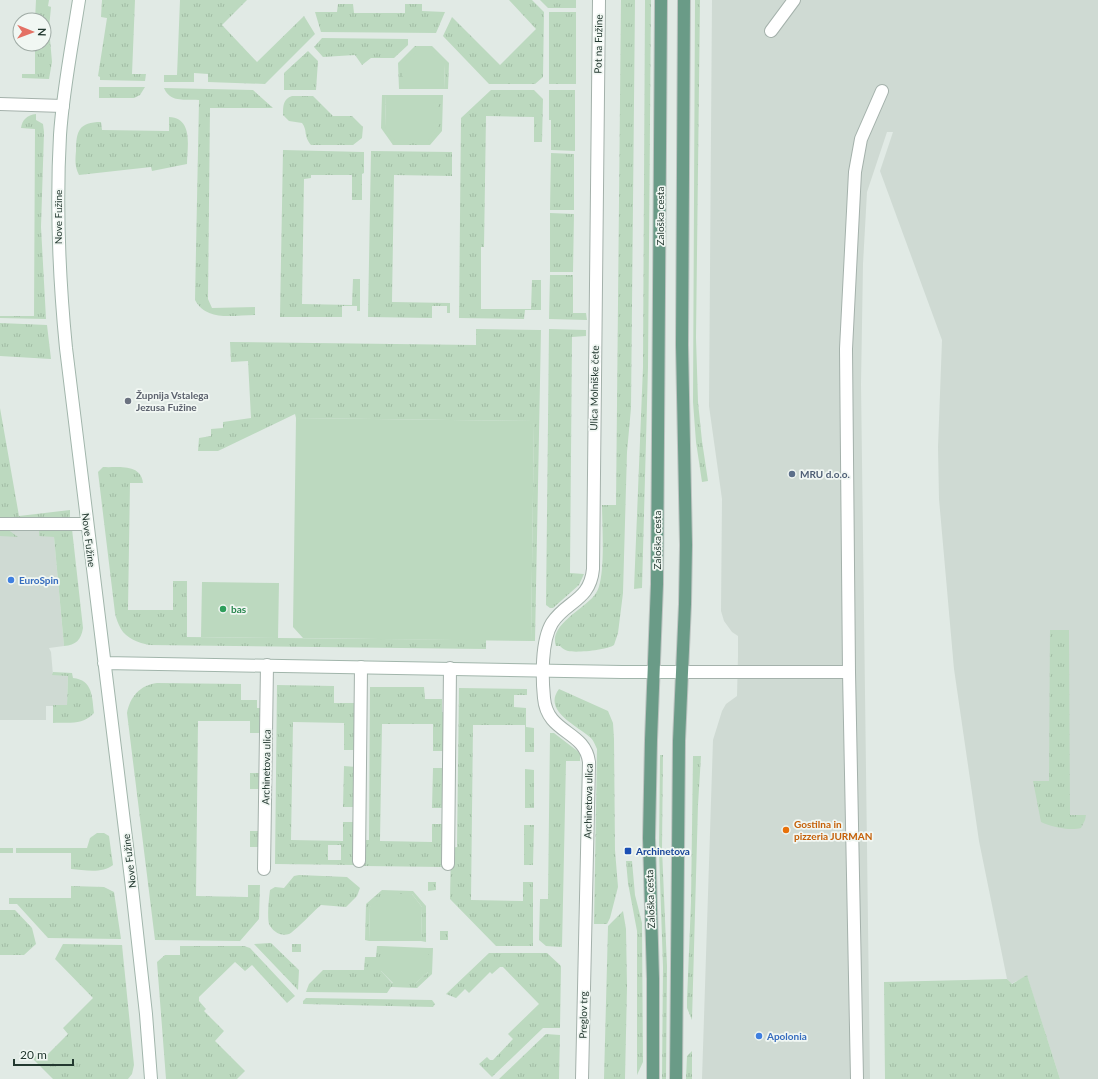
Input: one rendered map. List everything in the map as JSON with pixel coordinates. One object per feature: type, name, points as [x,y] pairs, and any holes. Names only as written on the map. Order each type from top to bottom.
[{"type":"main road","name":"Zaloška cesta","points":[[652,1079],[653,979],[649,838],[657,584],[661,0]]},
{"type":"main road","points":[[676,1079],[678,741],[686,546],[682,345],[684,0]]},
{"type":"street","name":"Nove Fužine","points":[[79,0],[68,62],[60,134],[58,193],[60,273],[66,348],[137,929],[151,1079]]},
{"type":"street","name":"Pot na Fužine","points":[[598,88],[599,0]]},
{"type":"street","points":[[771,31],[794,0]]},
{"type":"street","name":"Ulica Molniške čete","points":[[544,670],[548,630],[558,616],[588,589],[592,578],[593,569],[598,88]]},
{"type":"street","points":[[857,1079],[849,672],[846,349],[855,172],[861,139],[882,91]]},
{"type":"street","points":[[0,104],[63,106]]},
{"type":"street","points":[[0,524],[87,524]]},
{"type":"street","points":[[104,663],[654,672],[849,672]]},
{"type":"street","name":"Archinetova ulica","points":[[264,869],[267,665]]},
{"type":"street","points":[[359,861],[361,667]]},
{"type":"street","points":[[448,864],[450,668]]},
{"type":"street","name":"Archinetova ulica","points":[[544,670],[544,700],[548,714],[557,725],[582,744],[588,755],[585,950]]},
{"type":"street","name":"Preglov trg","points":[[582,1079],[585,950]]},
{"type":"shaded area","points":[[712,0],[1098,0],[1098,1079],[1060,1079],[1027,976],[1011,984],[1007,979],[979,841],[954,669],[939,499],[938,447],[942,340],[880,171],[893,132],[887,132],[867,192],[863,264],[861,384],[870,1079],[702,1079],[713,740],[722,711],[726,704],[737,696],[738,656],[738,636],[732,632],[724,621],[721,611],[722,499],[709,406]]},
{"type":"shaded area","points":[[0,528],[39,529],[54,537],[64,646],[49,648],[51,652],[53,675],[68,675],[67,706],[46,706],[46,720],[0,720]]},
{"type":"green space","points":[[36,0],[49,0],[48,6],[51,7],[51,12],[35,12]]},
{"type":"green space","points":[[102,0],[135,0],[132,74],[146,74],[145,81],[100,80],[100,77],[98,76],[107,18],[101,17]]},
{"type":"green space","points":[[180,0],[247,0],[222,25],[257,62],[304,16],[315,34],[265,84],[208,82],[208,74],[194,73],[194,82],[164,82],[164,75],[177,75]]},
{"type":"green space","points":[[509,0],[532,0],[544,12],[543,77],[535,84],[489,84],[443,36],[452,17],[500,65],[536,29]]},
{"type":"green space","points":[[540,0],[576,0],[576,8],[548,8]]},
{"type":"green space","points":[[621,0],[635,0],[631,408],[627,452],[623,593],[618,633],[614,645],[599,650],[572,652],[563,649],[560,646],[556,646],[555,638],[557,631],[569,617],[596,593],[599,586],[602,564],[602,505],[616,505]]},
{"type":"green space","points":[[645,0],[651,0],[648,367],[642,588],[634,589],[643,367]]},
{"type":"green space","points":[[695,0],[700,0],[696,338],[698,402],[708,481],[702,482],[696,442],[693,402]]},
{"type":"green space","points":[[338,4],[353,4],[354,13],[405,13],[405,4],[422,4],[422,11],[445,12],[436,33],[321,32],[315,12],[337,12]]},
{"type":"green space","points":[[549,12],[576,12],[576,84],[549,84]]},
{"type":"green space","points":[[322,38],[408,39],[408,45],[394,58],[371,58],[362,65],[355,55],[323,57],[314,47]]},
{"type":"green space","points":[[415,46],[432,46],[449,63],[448,89],[444,89],[445,64],[403,64],[403,89],[399,89],[398,63]]},
{"type":"green space","points":[[308,51],[318,61],[316,90],[284,90],[284,73]]},
{"type":"green space","points":[[417,51],[430,51],[445,64],[444,89],[403,89],[403,64]]},
{"type":"green space","points":[[35,52],[51,52],[52,62],[49,79],[22,78],[22,74],[35,74]]},
{"type":"green space","points":[[99,87],[145,87],[140,95],[134,98],[99,98]]},
{"type":"green space","points":[[164,88],[253,90],[273,108],[210,108],[208,299],[212,308],[255,307],[255,315],[221,316],[213,314],[206,312],[195,300],[199,100],[174,98],[167,93]]},
{"type":"green space","points":[[491,90],[534,90],[543,99],[542,142],[534,142],[534,117],[486,116],[484,247],[481,247],[481,309],[531,309],[532,280],[541,280],[541,310],[525,310],[524,319],[459,318],[461,118]]},
{"type":"green space","points":[[549,90],[575,90],[575,151],[551,150]]},
{"type":"green space","points":[[382,95],[386,95],[385,127],[438,128],[438,95],[443,95],[442,131],[430,145],[393,145],[381,128]]},
{"type":"green space","points":[[386,95],[438,95],[438,128],[428,141],[395,141],[385,127]]},
{"type":"green space","points":[[292,96],[313,96],[333,116],[352,116],[363,127],[362,138],[353,145],[311,145],[302,123],[289,121],[283,115],[283,106],[285,101]]},
{"type":"green space","points":[[36,114],[36,120],[43,124],[44,132],[41,227],[46,319],[0,318],[0,316],[34,316],[35,129],[21,128],[22,123],[26,118],[30,115]]},
{"type":"green space","points":[[169,117],[177,119],[186,128],[188,142],[187,164],[152,171],[151,167],[79,175],[75,158],[76,144],[78,133],[83,126],[94,122],[101,122],[102,130],[169,131]]},
{"type":"green space","points":[[283,150],[364,152],[362,200],[352,200],[352,175],[311,175],[311,178],[304,179],[302,304],[352,305],[353,279],[360,279],[360,311],[357,311],[357,306],[342,306],[342,317],[280,317]]},
{"type":"green space","points":[[371,151],[452,152],[452,176],[394,175],[392,302],[450,303],[450,313],[447,313],[447,306],[432,306],[432,318],[368,317]]},
{"type":"green space","points":[[551,153],[574,154],[574,210],[550,210]]},
{"type":"green space","points":[[550,213],[574,214],[573,272],[550,272]]},
{"type":"green space","points":[[550,275],[573,275],[573,313],[586,313],[587,320],[549,319]]},
{"type":"green space","points":[[0,323],[47,325],[51,359],[0,356]]},
{"type":"green space","points":[[476,329],[541,330],[535,641],[531,641],[534,421],[296,418],[295,414],[218,451],[198,451],[199,438],[211,436],[211,429],[223,428],[223,422],[251,418],[248,361],[231,362],[230,342],[476,345]]},
{"type":"green space","points":[[549,329],[586,330],[586,336],[572,337],[570,573],[584,574],[579,585],[553,608],[546,605]]},
{"type":"green space","points":[[0,408],[19,516],[70,510],[70,520],[0,520]]},
{"type":"green space","points":[[296,418],[534,421],[531,641],[303,638],[293,627]]},
{"type":"green space","points":[[103,467],[133,469],[138,472],[143,483],[130,483],[128,610],[173,610],[173,581],[187,581],[187,637],[486,640],[486,649],[149,645],[133,640],[121,629],[115,613],[98,472]]},
{"type":"green space","points":[[0,528],[7,529],[18,537],[0,536]]},
{"type":"green space","points":[[39,529],[72,529],[83,628],[81,636],[75,643],[64,646],[54,537],[39,536]]},
{"type":"green space","points":[[202,582],[279,583],[278,638],[201,637]]},
{"type":"green space","points":[[1050,630],[1069,630],[1070,815],[1086,815],[1081,828],[1077,829],[1061,828],[1041,822],[1033,781],[1049,781]]},
{"type":"green space","points":[[53,672],[72,673],[73,678],[80,679],[88,686],[92,695],[94,713],[80,722],[53,723],[53,705],[67,705],[68,676],[52,675]]},
{"type":"green space","points":[[157,683],[241,684],[241,700],[257,700],[257,708],[261,708],[261,733],[250,733],[250,721],[198,721],[196,896],[248,897],[248,885],[260,885],[259,919],[240,941],[155,940],[127,713],[133,697],[141,689]]},
{"type":"green space","points":[[277,685],[334,686],[334,703],[357,703],[356,750],[344,750],[344,723],[293,722],[291,840],[343,841],[343,822],[355,822],[354,865],[275,864]],"holes":[[[328,845],[341,845],[341,860],[328,860]]]},
{"type":"green space","points":[[370,687],[424,687],[425,699],[442,699],[442,712],[445,712],[445,751],[433,751],[433,724],[382,724],[380,841],[432,842],[432,824],[444,824],[444,867],[364,866],[364,840],[369,840]]},
{"type":"green space","points":[[459,688],[527,689],[527,695],[514,695],[514,707],[526,708],[526,727],[534,728],[534,752],[525,752],[525,725],[473,725],[471,900],[523,901],[523,882],[533,882],[533,946],[496,946],[450,899],[451,848],[457,847]]},
{"type":"green space","points":[[559,689],[608,711],[613,723],[615,850],[618,887],[607,924],[594,924],[597,749],[591,738],[558,711],[555,704],[555,697]]},
{"type":"green space","points":[[550,733],[554,733],[580,753],[580,761],[566,761],[562,947],[546,946],[539,940],[540,899],[548,899]]},
{"type":"green space","points":[[660,755],[663,755],[662,849],[667,966],[666,1079],[662,1079],[663,967],[659,851]]},
{"type":"green space","points":[[693,756],[701,756],[698,805],[692,1020],[687,1008],[687,1000],[691,902]]},
{"type":"green space","points":[[344,766],[356,767],[355,807],[343,807]]},
{"type":"green space","points":[[433,768],[445,768],[444,808],[432,808]]},
{"type":"green space","points":[[525,769],[534,770],[534,808],[525,808]]},
{"type":"green space","points":[[250,773],[261,773],[261,789],[250,789]]},
{"type":"green space","points":[[524,825],[534,825],[533,865],[524,865]]},
{"type":"green space","points":[[250,831],[261,831],[260,847],[250,847]]},
{"type":"green space","points":[[97,833],[104,833],[109,836],[113,865],[104,870],[93,871],[71,869],[71,853],[16,853],[16,848],[87,848],[90,838]]},
{"type":"green space","points":[[0,848],[13,848],[13,853],[0,853]]},
{"type":"green space","points":[[626,861],[632,861],[635,895],[642,923],[643,1062],[637,1075],[637,931],[628,883]]},
{"type":"green space","points":[[294,876],[347,877],[360,888],[357,896],[346,907],[321,905],[292,932],[283,935],[270,927],[268,921],[270,890],[275,887],[284,888]]},
{"type":"green space","points":[[428,882],[436,882],[436,890],[428,891]]},
{"type":"green space","points":[[71,886],[104,887],[114,892],[121,939],[48,938],[17,904],[9,904],[9,898],[71,898]]},
{"type":"green space","points":[[382,890],[413,891],[426,906],[426,942],[421,941],[422,907],[412,894],[370,907],[369,941],[365,940],[366,904]]},
{"type":"green space","points":[[384,894],[412,894],[422,907],[421,941],[369,941],[370,907]]},
{"type":"green space","points":[[0,910],[15,910],[32,928],[36,944],[24,955],[0,955]]},
{"type":"green space","points":[[623,911],[626,929],[627,987],[625,1079],[604,1079],[608,926]]},
{"type":"green space","points":[[440,931],[448,931],[448,940],[440,940]]},
{"type":"green space","points":[[271,943],[299,970],[298,990],[254,944]]},
{"type":"green space","points":[[63,944],[122,945],[134,1065],[132,1074],[128,1079],[53,1079],[33,1059],[41,1051],[46,1056],[68,1034],[63,1028],[93,998],[55,959]]},
{"type":"green space","points":[[292,944],[301,944],[301,952],[292,952]]},
{"type":"green space","points":[[180,946],[244,946],[250,948],[295,996],[287,1003],[252,965],[245,971],[235,962],[199,997],[199,1001],[206,1009],[204,1011],[224,1031],[215,1041],[245,1071],[237,1079],[166,1079],[157,962],[165,955],[180,955]]},
{"type":"green space","points":[[377,946],[381,946],[381,971],[392,983],[416,983],[428,972],[428,948],[433,948],[432,974],[417,988],[391,987],[387,993],[306,992],[309,984],[323,970],[364,970],[365,957],[376,957]]},
{"type":"green space","points":[[381,946],[428,948],[428,972],[416,983],[393,983],[381,971]]},
{"type":"green space","points":[[489,953],[547,953],[561,966],[560,1028],[543,1028],[492,1077],[479,1064],[487,1057],[490,1060],[493,1060],[513,1039],[508,1034],[539,1004],[503,967],[500,967],[492,974],[490,972],[469,993],[465,989],[456,998],[446,994]]},
{"type":"green space","points":[[1027,975],[1060,1079],[885,1079],[884,982],[1007,979],[1012,984]]},
{"type":"green space","points":[[306,998],[432,1000],[435,1004],[433,1007],[303,1004],[303,1001]]},
{"type":"green space","points":[[546,1034],[560,1035],[559,1079],[499,1079]]},
{"type":"green space","points":[[692,1051],[692,1079],[686,1079],[687,1056]]},
{"type":"place","name":"Župnija Vstalega Jezusa Fužine","points":[[128,401]]},
{"type":"place","name":"MRU d.o.o.","points":[[792,474]]},
{"type":"place","name":"EuroSpin","points":[[11,580]]},
{"type":"place","name":"bas","points":[[223,609]]},
{"type":"place","name":"Gostilna in pizzeria JURMAN","points":[[786,830]]},
{"type":"place","name":"Archinetova","points":[[628,851]]},
{"type":"place","name":"Apolonia","points":[[759,1036]]}]
